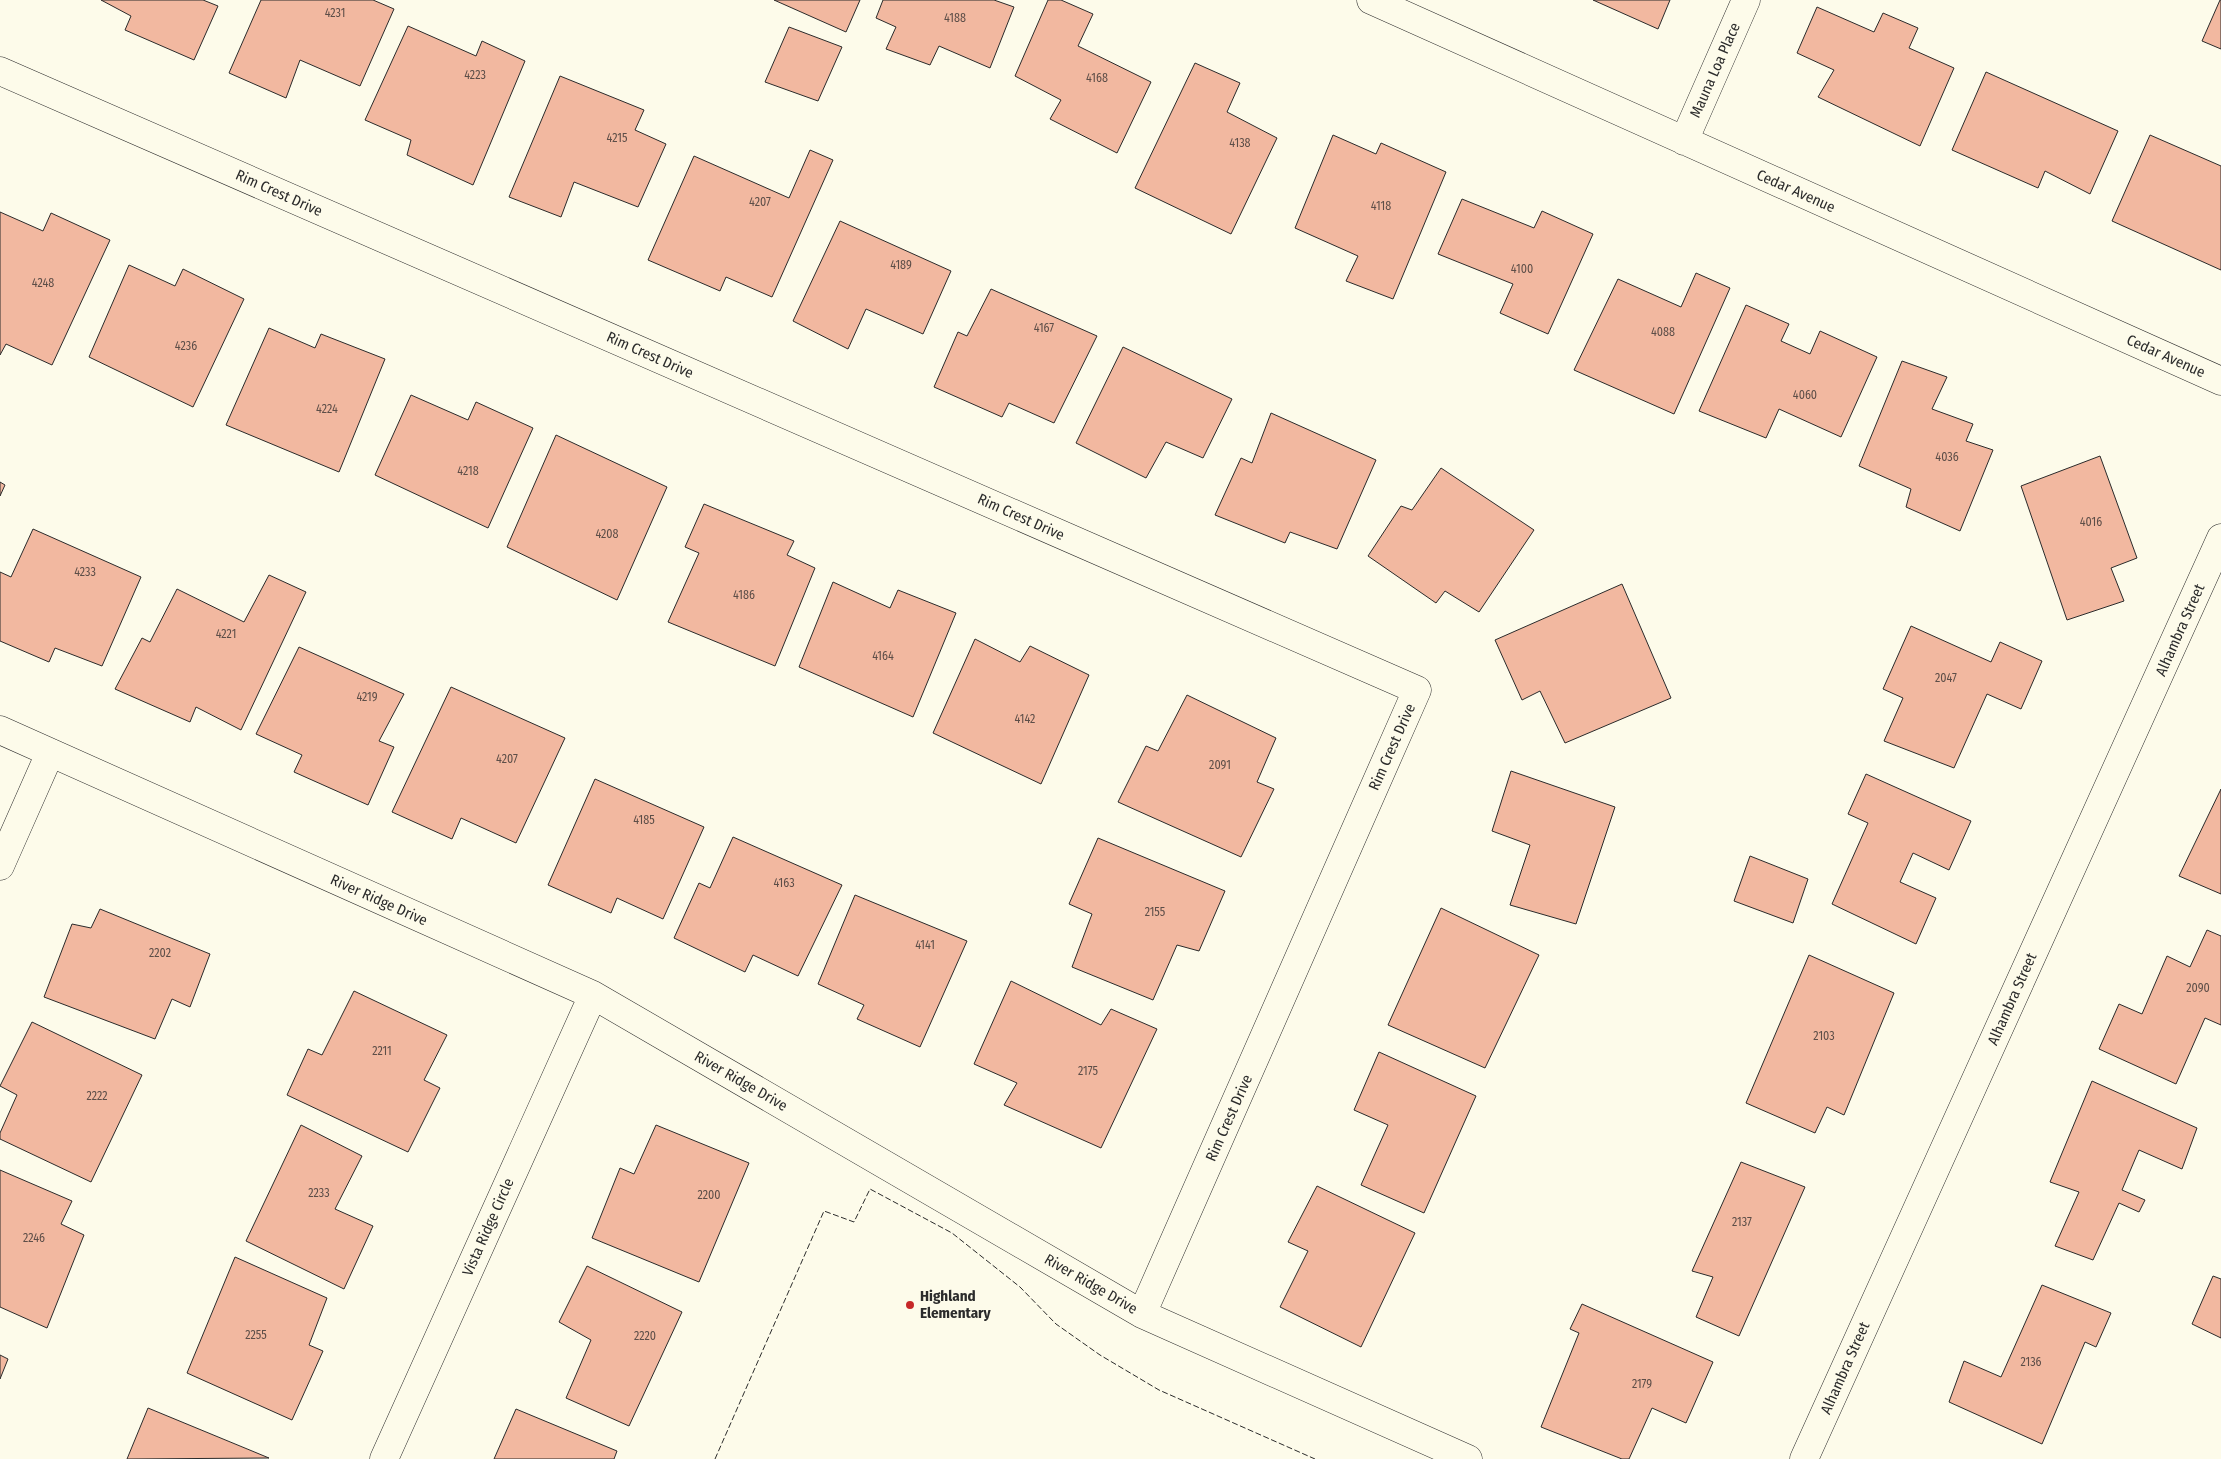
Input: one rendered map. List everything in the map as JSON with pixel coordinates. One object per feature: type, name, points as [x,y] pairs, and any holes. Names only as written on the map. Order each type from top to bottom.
[{"type":"street","name":"Cedar Avenue","points":[[1371,0],[2221,381]]},
{"type":"street","name":"Mauna Loa Place","points":[[1684,140],[1746,0]]},
{"type":"street","name":"Rim Crest Drive","points":[[0,71],[1417,690],[1142,1314]]},
{"type":"street","name":"Alhambra Street","points":[[1804,1459],[2221,538]]},
{"type":"street","name":"River Ridge Drive","points":[[0,730],[593,995],[1142,1314],[1468,1459]]},
{"type":"street","points":[[0,866],[50,753]]},
{"type":"street","name":"Vista Ridge Circle","points":[[384,1459],[593,995]]},
{"type":"building","points":[[101,0],[203,0],[218,6],[194,60],[125,30],[131,16]]},
{"type":"building","points":[[261,0],[373,0],[394,9],[360,86],[300,60],[286,98],[229,73]]},
{"type":"building","points":[[774,0],[860,0],[846,32]]},
{"type":"building","points":[[883,0],[994,0],[1014,7],[990,68],[939,46],[930,65],[886,49],[896,27],[876,18]]},
{"type":"building","points":[[1048,0],[1061,0],[1093,14],[1078,46],[1151,82],[1117,153],[1050,119],[1061,100],[1015,76]]},
{"type":"building","points":[[1593,0],[1670,0],[1658,29]]},
{"type":"building","points":[[2221,0],[2221,49],[2202,41]]},
{"type":"building","points":[[1817,7],[1874,32],[1883,13],[1918,28],[1909,48],[1954,68],[1920,146],[1818,97],[1834,70],[1797,53]]},
{"type":"building","points":[[408,26],[476,56],[482,41],[525,61],[473,185],[407,155],[411,140],[365,120]]},
{"type":"building","points":[[789,27],[842,47],[818,101],[765,82]]},
{"type":"building","points":[[1195,63],[1240,83],[1227,112],[1277,138],[1231,234],[1135,188]]},
{"type":"building","points":[[1986,72],[2118,131],[2090,194],[2045,171],[2038,188],[1952,150]]},
{"type":"building","points":[[560,76],[644,110],[635,130],[666,144],[638,207],[574,182],[561,217],[509,197]]},
{"type":"building","points":[[1333,135],[1376,154],[1381,143],[1446,172],[1393,299],[1346,281],[1358,256],[1295,228]]},
{"type":"building","points":[[2150,135],[2221,166],[2221,270],[2112,221]]},
{"type":"building","points":[[810,150],[833,160],[772,297],[726,277],[720,291],[648,260],[694,156],[789,198]]},
{"type":"building","points":[[1462,199],[1534,228],[1542,211],[1593,234],[1548,334],[1500,313],[1513,284],[1438,254]]},
{"type":"building","points":[[0,212],[43,231],[51,213],[110,240],[52,365],[6,344],[0,355]]},
{"type":"building","points":[[840,221],[951,271],[923,334],[866,309],[848,349],[793,321]]},
{"type":"building","points":[[129,265],[175,286],[183,269],[244,299],[193,407],[89,357]]},
{"type":"building","points":[[1696,273],[1730,288],[1674,414],[1574,370],[1618,279],[1681,307]]},
{"type":"building","points":[[991,289],[1097,336],[1054,423],[1009,403],[1002,417],[934,387],[958,332],[967,336]]},
{"type":"building","points":[[1746,305],[1789,324],[1781,341],[1810,354],[1820,331],[1877,357],[1841,437],[1779,409],[1766,438],[1699,411]]},
{"type":"building","points":[[269,328],[315,348],[321,334],[385,359],[339,472],[226,425]]},
{"type":"building","points":[[1123,347],[1232,399],[1203,458],[1166,442],[1146,478],[1076,443]]},
{"type":"building","points":[[1902,361],[1947,377],[1932,409],[1973,424],[1966,441],[1993,450],[1960,531],[1906,507],[1911,489],[1859,466]]},
{"type":"building","points":[[411,395],[468,420],[476,402],[533,428],[488,528],[375,475]]},
{"type":"building","points":[[1271,413],[1376,460],[1337,549],[1290,532],[1285,543],[1215,515],[1241,458],[1252,463]]},
{"type":"building","points":[[556,435],[667,487],[617,600],[507,547]]},
{"type":"building","points":[[2100,456],[2137,558],[2111,568],[2124,601],[2067,620],[2021,486]]},
{"type":"building","points":[[1441,468],[1534,530],[1479,612],[1445,591],[1436,603],[1368,556],[1401,506],[1412,510]]},
{"type":"building","points":[[0,482],[5,485],[0,496]]},
{"type":"building","points":[[704,504],[794,541],[787,555],[815,568],[775,666],[668,622],[699,553],[685,547]]},
{"type":"building","points":[[33,529],[141,577],[102,666],[55,648],[49,662],[0,641],[0,572],[11,577]]},
{"type":"building","points":[[269,575],[306,592],[241,730],[196,707],[190,722],[115,689],[142,638],[150,642],[177,589],[244,622]]},
{"type":"building","points":[[833,582],[890,608],[898,590],[956,613],[913,717],[799,667]]},
{"type":"building","points":[[1622,584],[1671,698],[1565,743],[1540,691],[1522,700],[1495,640]]},
{"type":"building","points":[[1911,626],[1991,662],[2000,642],[2042,661],[2021,709],[1987,694],[1954,768],[1884,741],[1903,698],[1883,689]]},
{"type":"building","points":[[975,639],[1020,662],[1030,646],[1089,675],[1041,784],[933,733]]},
{"type":"building","points":[[299,647],[404,694],[379,741],[394,747],[368,805],[294,772],[302,755],[256,734]]},
{"type":"building","points":[[451,687],[565,738],[516,843],[461,818],[452,839],[392,812]]},
{"type":"building","points":[[1187,695],[1276,738],[1257,782],[1274,789],[1241,857],[1118,802],[1146,746],[1158,751]]},
{"type":"building","points":[[1511,771],[1615,807],[1576,924],[1510,905],[1530,845],[1492,831]]},
{"type":"building","points":[[1866,774],[1971,821],[1949,870],[1913,853],[1900,882],[1936,898],[1916,944],[1832,904],[1868,823],[1848,814]]},
{"type":"building","points":[[595,779],[704,827],[663,919],[617,898],[611,913],[548,885]]},
{"type":"building","points":[[2221,789],[2221,894],[2179,876]]},
{"type":"building","points":[[733,837],[842,885],[798,976],[753,955],[745,972],[674,938],[699,883],[710,888]]},
{"type":"building","points":[[1098,838],[1225,891],[1199,951],[1177,945],[1153,1000],[1072,967],[1092,914],[1069,904]]},
{"type":"building","points":[[1750,856],[1808,879],[1793,923],[1734,901]]},
{"type":"building","points":[[855,895],[967,941],[920,1047],[857,1019],[864,1005],[818,984]]},
{"type":"building","points":[[1441,908],[1539,955],[1485,1068],[1388,1025]]},
{"type":"building","points":[[100,909],[210,954],[190,1007],[172,999],[155,1039],[44,997],[72,924],[91,928]]},
{"type":"building","points":[[2207,930],[2221,936],[2221,1025],[2205,1018],[2176,1084],[2099,1049],[2119,1004],[2142,1014],[2167,956],[2190,967]]},
{"type":"building","points":[[1809,955],[1894,993],[1844,1115],[1827,1107],[1815,1133],[1746,1103]]},
{"type":"building","points":[[1011,981],[1101,1025],[1111,1009],[1157,1029],[1101,1148],[1004,1105],[1017,1083],[974,1064]]},
{"type":"building","points":[[354,991],[447,1035],[424,1080],[440,1088],[408,1152],[287,1095],[308,1049],[322,1055]]},
{"type":"building","points":[[32,1022],[142,1075],[91,1182],[0,1139],[0,1133],[17,1095],[0,1086]]},
{"type":"building","points":[[1379,1052],[1476,1096],[1424,1213],[1361,1185],[1388,1125],[1354,1110]]},
{"type":"building","points":[[2092,1081],[2197,1128],[2182,1169],[2139,1150],[2122,1190],[2145,1200],[2139,1212],[2119,1203],[2093,1260],[2055,1246],[2079,1192],[2050,1182]]},
{"type":"building","points":[[301,1125],[362,1156],[335,1209],[373,1226],[344,1289],[246,1241]]},
{"type":"building","points":[[656,1125],[749,1163],[699,1282],[592,1238],[620,1168],[634,1174]]},
{"type":"building","points":[[1741,1162],[1805,1187],[1739,1336],[1696,1317],[1713,1277],[1692,1271]]},
{"type":"building","points":[[0,1170],[72,1201],[61,1224],[84,1235],[47,1328],[0,1307]]},
{"type":"building","points":[[1317,1186],[1415,1233],[1361,1347],[1280,1307],[1308,1251],[1288,1242]]},
{"type":"building","points":[[235,1257],[327,1298],[309,1345],[323,1351],[292,1420],[187,1373]]},
{"type":"building","points":[[587,1266],[682,1312],[629,1426],[566,1398],[591,1340],[559,1322]]},
{"type":"building","points":[[2213,1276],[2221,1279],[2221,1338],[2192,1324]]},
{"type":"building","points":[[2042,1285],[2111,1313],[2096,1347],[2085,1342],[2042,1444],[1949,1402],[1964,1361],[2001,1377]]},
{"type":"building","points":[[1582,1304],[1713,1362],[1686,1423],[1652,1408],[1629,1459],[1622,1459],[1541,1427],[1579,1333],[1570,1329]]},
{"type":"building","points":[[0,1355],[8,1359],[0,1379]]},
{"type":"building","points":[[148,1408],[269,1458],[127,1459]]},
{"type":"building","points":[[516,1409],[617,1451],[614,1459],[494,1459]]},
{"type":"fence","points":[[715,1459],[824,1211],[854,1222],[870,1189],[952,1233],[1020,1287],[1056,1324],[1100,1355],[1159,1390],[1315,1459]]},
{"type":"place","name":"Highland Elementary","points":[[910,1305]]}]
